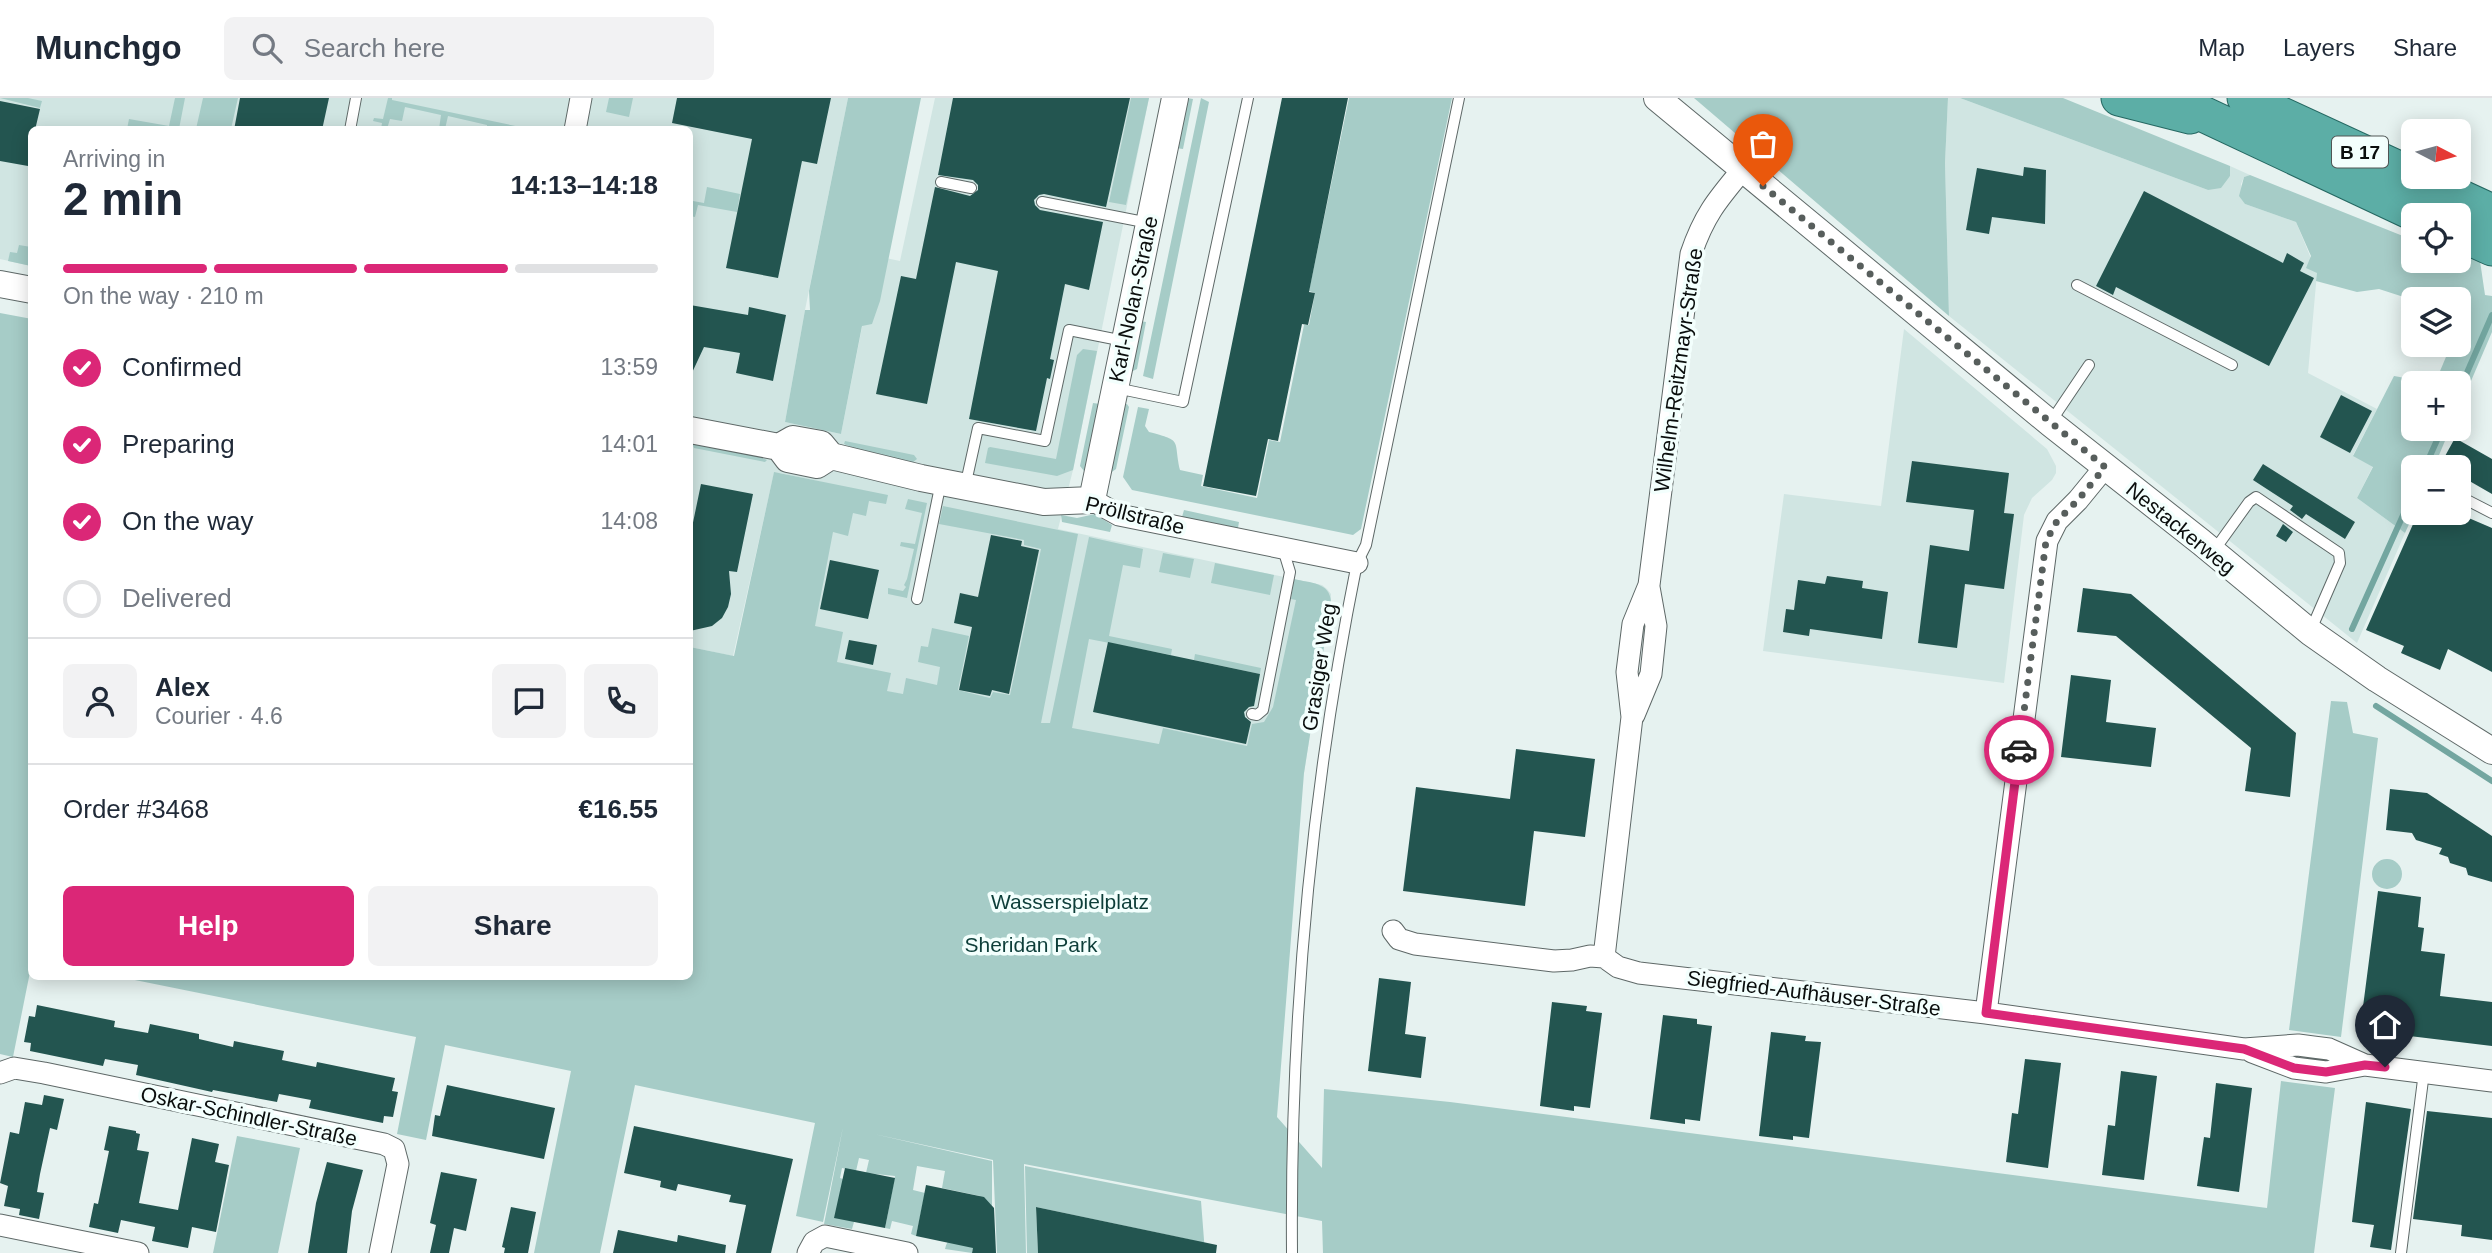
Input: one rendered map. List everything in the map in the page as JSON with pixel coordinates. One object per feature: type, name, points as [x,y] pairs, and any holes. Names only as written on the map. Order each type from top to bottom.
[{"type":"highway","points":[[2119,98],[2251,119]]},
{"type":"highway","name":"B 17","points":[[2169,98],[2251,119],[2492,212]]},
{"type":"highway","name":"B 17","points":[[2251,119],[2401,205]]},
{"type":"highway","points":[[2471,238],[2492,247]]},
{"type":"street","points":[[576,126],[581,98]]},
{"type":"street","name":"Karl-Nolan-Straße","points":[[1092,500],[1175,98]]},
{"type":"street","name":"Nestackerweg","points":[[1657,98],[2050,423],[2310,632],[2377,679],[2492,751]]},
{"type":"street","name":"Wilhelm-Reitzmayr-Straße","points":[[1604,957],[1633,717],[1627,672],[1633,624],[1649,585],[1691,254],[1700,226],[1743,169]]},
{"type":"street","points":[[0,284],[28,289]]},
{"type":"street","name":"Pröllstraße","points":[[693,431],[779,447],[789,459],[817,465],[831,456],[1044,502],[1092,500],[1119,515],[1357,563]]},
{"type":"street","points":[[1986,1013],[2046,541],[2057,521],[2105,467]]},
{"type":"street","points":[[1392,931],[1406,942],[1427,946],[1553,961],[1604,957]]},
{"type":"street","name":"Siegfried-Aufhäuser-Straße","points":[[1604,957],[1618,967],[1639,973],[1986,1013],[2244,1049],[2294,1068],[2326,1072],[2365,1065],[2492,1080]]},
{"type":"street","name":"Oskar-Schindler-Straße","points":[[0,1073],[14,1068],[44,1073],[384,1144],[394,1149],[398,1164],[380,1253]]},
{"type":"street","points":[[0,1226],[138,1253]]},
{"type":"street","points":[[808,1253],[814,1242],[825,1237],[907,1253]]},
{"type":"lane","points":[[351,126],[356,98]]},
{"type":"lane","points":[[1115,387],[1183,402],[1248,98]]},
{"type":"lane","name":"Grasiger Weg","points":[[1292,1253],[1292,1160],[1303,926],[1332,696],[1357,563],[1366,545],[1459,98]]},
{"type":"lane","points":[[941,182],[971,188]]},
{"type":"lane","points":[[1042,202],[1149,223]]},
{"type":"lane","points":[[2077,285],[2232,365]]},
{"type":"lane","points":[[917,599],[953,484],[978,428],[1045,441],[1069,330],[1125,341]]},
{"type":"lane","points":[[2050,423],[2089,365]]},
{"type":"lane","points":[[2213,552],[2249,502],[2256,497],[2339,553],[2340,563],[2310,632]]},
{"type":"lane","points":[[2471,502],[2492,513]]},
{"type":"lane","points":[[1252,714],[1263,710],[1290,572],[1283,549]]},
{"type":"lane","points":[[2401,1253],[2424,1072]]},
{"type":"shaded area","points":[[0,98],[848,98],[785,422],[841,434],[876,256],[900,261],[935,98],[1149,98],[1073,470],[1058,529],[1322,585],[1327,589],[1331,594],[1331,602],[1304,773],[1020,719],[789,671],[830,484],[779,473],[774,473],[733,656],[693,648],[693,126],[28,126],[28,265],[0,259]]},
{"type":"shaded area","points":[[1948,98],[1960,98],[2208,190],[2230,176],[2230,166],[2250,175],[2244,177],[2241,184],[2245,204],[2296,222],[2317,273],[2308,373],[2377,409],[2353,455],[2373,466],[2357,498],[2405,533],[2357,643],[1949,316],[1945,163]]},
{"type":"shaded area","points":[[1904,329],[2047,449],[2056,466],[2052,480],[2032,498],[2024,515],[2004,683],[1763,651],[1784,494],[1881,506]]},
{"type":"green space","points":[[0,98],[28,98],[42,101],[40,108]]},
{"type":"green space","points":[[175,98],[185,98],[180,126],[169,126]]},
{"type":"green space","points":[[203,98],[238,98],[232,126],[197,126]]},
{"type":"green space","points":[[388,98],[392,98],[516,126],[487,126],[448,116],[446,126],[439,126],[441,115],[405,107],[402,121],[390,119],[388,126],[382,126],[382,123],[373,121],[374,118],[383,119]]},
{"type":"green space","points":[[609,98],[633,98],[629,117],[606,112]]},
{"type":"green space","points":[[848,98],[921,98],[880,301],[872,324],[862,326],[841,434],[785,422],[805,310],[810,310],[809,291]]},
{"type":"green space","points":[[1131,98],[1149,98],[1126,205],[1109,202]]},
{"type":"green space","points":[[1187,98],[1193,99],[1183,149],[1176,148]]},
{"type":"green space","points":[[1201,98],[1209,102],[1153,379],[1143,376]]},
{"type":"green space","points":[[1349,98],[1452,98],[1361,529],[1353,535],[1132,490],[1123,477],[1138,407],[1149,409],[1145,426],[1149,432],[1175,443],[1180,470],[1203,475],[1201,486],[1257,498],[1269,440],[1280,442],[1304,325],[1309,325],[1315,293],[1309,291]]},
{"type":"green space","points":[[1694,98],[1948,98],[1945,163],[1949,316]]},
{"type":"green space","points":[[1960,98],[2063,98],[2230,166],[2230,176],[2221,188],[2208,190]]},
{"type":"green space","points":[[129,119],[169,126],[128,126]]},
{"type":"green space","points":[[2250,175],[2401,235],[2401,273],[2471,273],[2471,258],[2480,261],[2485,295],[2492,296],[2492,332],[2471,381],[2471,371],[2440,371],[2446,357],[2471,357],[2471,287],[2401,287],[2401,296],[2379,289],[2357,292],[2316,281],[2317,273],[2306,268],[2311,256],[2296,222],[2245,204],[2239,196],[2244,177]]},
{"type":"green space","points":[[707,187],[740,194],[737,212],[698,205],[693,217],[693,201],[704,203]]},
{"type":"green space","points":[[19,245],[28,246],[28,265],[8,261],[10,252],[17,253]]},
{"type":"green space","points":[[0,313],[28,318],[28,980],[13,1057],[0,1054]]},
{"type":"green space","points":[[1140,321],[1146,322],[1137,369],[1133,371],[1131,367]]},
{"type":"green space","points":[[1083,349],[1097,351],[1073,470],[1057,476],[985,463],[990,447],[1056,459],[1077,355]]},
{"type":"green space","points":[[2394,376],[2401,377],[2401,441],[2445,441],[2439,455],[2401,455],[2401,525],[2409,525],[2405,533],[2357,498],[2373,467],[2353,456]]},
{"type":"green space","points":[[1093,403],[1100,404],[1084,471],[1080,466]]},
{"type":"green space","points":[[1127,404],[1129,407],[1116,469],[1109,474],[1122,405]]},
{"type":"green space","points":[[845,441],[914,455],[917,459],[912,463],[866,453],[844,444]]},
{"type":"green space","points":[[693,443],[739,449],[767,460],[765,462],[694,448]]},
{"type":"green space","name":"Sheridan Park","points":[[774,472],[888,495],[886,504],[869,501],[866,516],[853,513],[848,536],[833,532],[815,626],[843,632],[837,662],[891,673],[887,691],[903,694],[906,678],[937,685],[940,667],[918,662],[921,646],[928,647],[932,628],[969,636],[958,690],[990,698],[993,692],[1010,695],[1041,549],[1024,545],[1024,540],[939,524],[943,506],[1078,534],[1041,723],[1050,723],[1089,537],[1143,549],[1140,568],[1123,565],[1109,636],[1172,649],[1171,655],[1089,639],[1072,728],[1159,744],[1163,728],[1247,746],[1252,724],[1264,722],[1273,707],[1296,600],[1291,599],[1294,579],[1318,584],[1330,595],[1331,602],[1304,773],[1277,1117],[1322,1168],[1324,1089],[1450,1102],[2267,1208],[2281,1081],[2335,1088],[2314,1253],[1323,1253],[1322,1221],[1024,1164],[1026,1253],[997,1253],[993,1160],[874,1134],[992,1161],[992,1206],[985,1200],[972,1253],[945,1249],[952,1235],[973,1211],[980,1196],[942,1188],[945,1171],[917,1166],[913,1190],[925,1193],[916,1236],[911,1234],[913,1226],[892,1221],[890,1229],[885,1228],[895,1176],[866,1173],[869,1160],[859,1158],[856,1171],[842,1168],[840,1178],[843,1179],[854,1222],[852,1229],[824,1224],[843,1127],[823,1222],[796,1216],[815,1123],[635,1085],[600,1253],[534,1253],[571,1071],[445,1045],[426,1140],[397,1134],[416,1037],[135,980],[693,980],[693,648],[734,656]]},
{"type":"green space","points":[[908,499],[927,503],[907,598],[888,594],[888,588],[903,591],[906,587],[904,585],[914,549],[900,546],[901,542],[915,544],[922,513],[905,509]]},
{"type":"green space","points":[[1184,510],[1239,522],[1238,528],[1182,517]]},
{"type":"green space","points":[[1095,514],[1112,525],[1110,532],[1062,522],[1061,515],[1077,518]]},
{"type":"green space","points":[[1163,553],[1194,559],[1190,578],[1159,572]]},
{"type":"green space","points":[[1215,563],[1274,575],[1270,595],[1211,583]]},
{"type":"green space","points":[[1195,654],[1261,668],[1260,674],[1194,660]]},
{"type":"green space","points":[[2331,701],[2347,702],[2353,733],[2378,738],[2341,1037],[2289,1030]]},
{"type":"green space","points":[[2387,859],[2393,860],[2401,868],[2401,880],[2393,888],[2387,889],[2381,888],[2373,880],[2372,874],[2373,868],[2381,860]]},
{"type":"green space","points":[[237,1136],[300,1148],[278,1253],[213,1253]]},
{"type":"green space","points":[[1025,1166],[1201,1201],[1205,1253],[1192,1240],[1036,1207],[1038,1253],[1027,1253]]},
{"type":"building","points":[[240,98],[329,98],[323,126],[235,126]]},
{"type":"building","points":[[677,98],[831,98],[817,164],[802,161],[778,278],[726,268],[752,139],[672,123]]},
{"type":"building","points":[[953,98],[1130,98],[1106,207],[1044,194],[1034,200],[1040,210],[1103,222],[1089,290],[1065,284],[1050,359],[1054,360],[1050,379],[1047,378],[1036,431],[969,419],[998,271],[956,262],[927,404],[876,394],[901,276],[916,279],[935,187],[970,196],[978,190],[978,185],[973,180],[938,175]]},
{"type":"building","points":[[1282,98],[1348,98],[1309,292],[1315,293],[1308,325],[1302,324],[1278,441],[1268,439],[1256,496],[1203,486]]},
{"type":"building","points":[[0,101],[40,109],[36,126],[28,126],[28,166],[0,161]]},
{"type":"building","points":[[2024,167],[2046,170],[2045,224],[1992,217],[1989,234],[1966,230],[1977,168],[2023,176]]},
{"type":"building","points":[[2144,191],[2283,263],[2287,253],[2304,263],[2300,271],[2314,278],[2269,366],[2116,287],[2113,295],[2096,286]]},
{"type":"building","points":[[693,306],[748,315],[749,307],[786,315],[773,381],[736,373],[740,353],[704,347],[693,371]]},
{"type":"building","points":[[2341,395],[2372,411],[2350,453],[2320,437]]},
{"type":"building","points":[[2453,441],[2460,441],[2492,459],[2492,494],[2471,482],[2471,455],[2446,455]]},
{"type":"building","points":[[1912,461],[2009,473],[2004,513],[2014,514],[2004,589],[1965,584],[1957,648],[1918,643],[1930,545],[1969,551],[1974,510],[1906,502]]},
{"type":"building","points":[[2263,464],[2355,522],[2345,539],[2306,514],[2302,519],[2290,510],[2293,506],[2253,480]]},
{"type":"building","points":[[701,484],[753,494],[737,572],[729,571],[731,594],[728,607],[722,618],[712,626],[693,630],[693,523]]},
{"type":"building","points":[[2471,519],[2492,528],[2492,672],[2448,649],[2440,670],[2401,653],[2404,646],[2366,630],[2413,525],[2471,525]]},
{"type":"building","points":[[2283,524],[2293,532],[2286,542],[2276,536]]},
{"type":"building","points":[[991,535],[1022,541],[1021,546],[1039,550],[1009,694],[992,690],[990,696],[959,690],[972,627],[954,623],[960,593],[978,597]]},
{"type":"building","points":[[830,560],[879,570],[868,619],[820,609]]},
{"type":"building","points":[[1827,576],[1863,581],[1862,588],[1888,592],[1882,639],[1810,629],[1809,636],[1783,632],[1786,609],[1794,610],[1798,580],[1825,584]]},
{"type":"building","points":[[2083,588],[2131,594],[2296,733],[2290,797],[2245,791],[2251,748],[2116,636],[2077,632]]},
{"type":"building","points":[[849,640],[877,645],[873,665],[845,659]]},
{"type":"building","points":[[1108,642],[1260,674],[1254,706],[1244,712],[1251,722],[1246,744],[1093,712]]},
{"type":"building","points":[[2071,675],[2111,680],[2106,722],[2156,728],[2151,767],[2061,757]]},
{"type":"building","points":[[1516,749],[1595,759],[1585,837],[1534,831],[1525,906],[1403,891],[1416,787],[1510,799]]},
{"type":"building","points":[[2390,789],[2427,793],[2492,836],[2492,882],[2468,875],[2466,868],[2450,863],[2448,857],[2439,854],[2442,848],[2416,840],[2412,833],[2386,830]]},
{"type":"building","points":[[2378,891],[2421,897],[2418,927],[2424,928],[2421,951],[2445,954],[2440,996],[2492,1002],[2492,1046],[2360,1030]]},
{"type":"building","points":[[1379,978],[1411,982],[1405,1034],[1426,1037],[1421,1078],[1368,1071]]},
{"type":"building","points":[[1552,1002],[1587,1006],[1586,1011],[1602,1013],[1590,1108],[1574,1106],[1574,1111],[1540,1106]]},
{"type":"building","points":[[37,1005],[115,1021],[114,1027],[148,1033],[150,1024],[199,1034],[199,1039],[233,1047],[234,1041],[284,1051],[282,1060],[316,1067],[317,1062],[395,1078],[392,1091],[398,1092],[393,1117],[384,1116],[383,1123],[309,1108],[311,1100],[279,1094],[277,1102],[213,1090],[212,1092],[136,1075],[138,1065],[105,1059],[103,1066],[30,1051],[31,1043],[24,1042],[29,1016],[35,1017]]},
{"type":"building","points":[[1663,1015],[1697,1019],[1697,1024],[1712,1026],[1700,1121],[1685,1119],[1685,1124],[1650,1119]]},
{"type":"building","points":[[1771,1032],[1806,1036],[1805,1041],[1821,1042],[1809,1138],[1793,1136],[1793,1140],[1759,1136]]},
{"type":"building","points":[[2025,1059],[2061,1063],[2048,1168],[2006,1162],[2012,1113],[2018,1114]]},
{"type":"building","points":[[2121,1071],[2157,1076],[2144,1180],[2102,1175],[2108,1125],[2115,1126]]},
{"type":"building","points":[[2216,1083],[2252,1088],[2239,1192],[2197,1186],[2204,1137],[2210,1138]]},
{"type":"building","points":[[447,1085],[555,1108],[544,1159],[432,1136],[435,1115],[440,1116]]},
{"type":"building","points":[[44,1095],[64,1099],[57,1130],[50,1128],[40,1174],[37,1192],[44,1193],[39,1219],[19,1215],[20,1209],[4,1206],[8,1186],[0,1183],[10,1132],[19,1134],[25,1102],[42,1105]]},
{"type":"building","points":[[2366,1102],[2411,1109],[2391,1250],[2370,1247],[2374,1225],[2352,1222]]},
{"type":"building","points":[[2427,1111],[2492,1118],[2492,1240],[2461,1236],[2462,1225],[2413,1219]]},
{"type":"building","points":[[109,1126],[136,1131],[140,1134],[137,1150],[149,1152],[139,1203],[178,1210],[192,1138],[219,1144],[215,1162],[229,1165],[216,1232],[192,1227],[188,1248],[152,1241],[155,1227],[121,1220],[118,1233],[89,1227],[94,1203],[98,1204],[109,1151],[104,1150]]},
{"type":"building","points":[[634,1126],[793,1159],[771,1253],[736,1253],[746,1205],[729,1202],[731,1195],[678,1184],[676,1191],[660,1187],[661,1181],[624,1173]]},
{"type":"building","points":[[327,1162],[363,1170],[352,1211],[347,1253],[308,1253],[316,1203]]},
{"type":"building","points":[[845,1168],[895,1178],[885,1228],[834,1218]]},
{"type":"building","points":[[441,1172],[477,1179],[466,1231],[454,1228],[449,1253],[430,1253],[436,1225],[430,1223]]},
{"type":"building","points":[[926,1185],[984,1197],[994,1208],[996,1253],[972,1253],[973,1248],[916,1236]]},
{"type":"building","points":[[511,1207],[536,1212],[528,1253],[504,1253],[505,1248],[502,1247]]},
{"type":"building","points":[[1036,1207],[1217,1245],[1216,1253],[1038,1253]]},
{"type":"building","points":[[618,1230],[677,1242],[678,1235],[726,1245],[725,1253],[613,1253]]},
{"type":"waterway","points":[[2468,371],[2492,315]]},
{"type":"waterway","points":[[2430,455],[2437,441]]},
{"type":"waterway","points":[[2352,629],[2401,520]]},
{"type":"waterway","points":[[2376,706],[2492,781]]},
{"type":"way so far","points":[[1763,186],[2105,467],[2057,521],[2046,541],[2019,750]]},
{"type":"route","points":[[2019,750],[1986,1013],[2244,1049],[2294,1068],[2326,1072],[2365,1065],[2385,1067]]},
{"type":"park label","name":"Wasserspielplatz","points":[[1070,901]]}]
